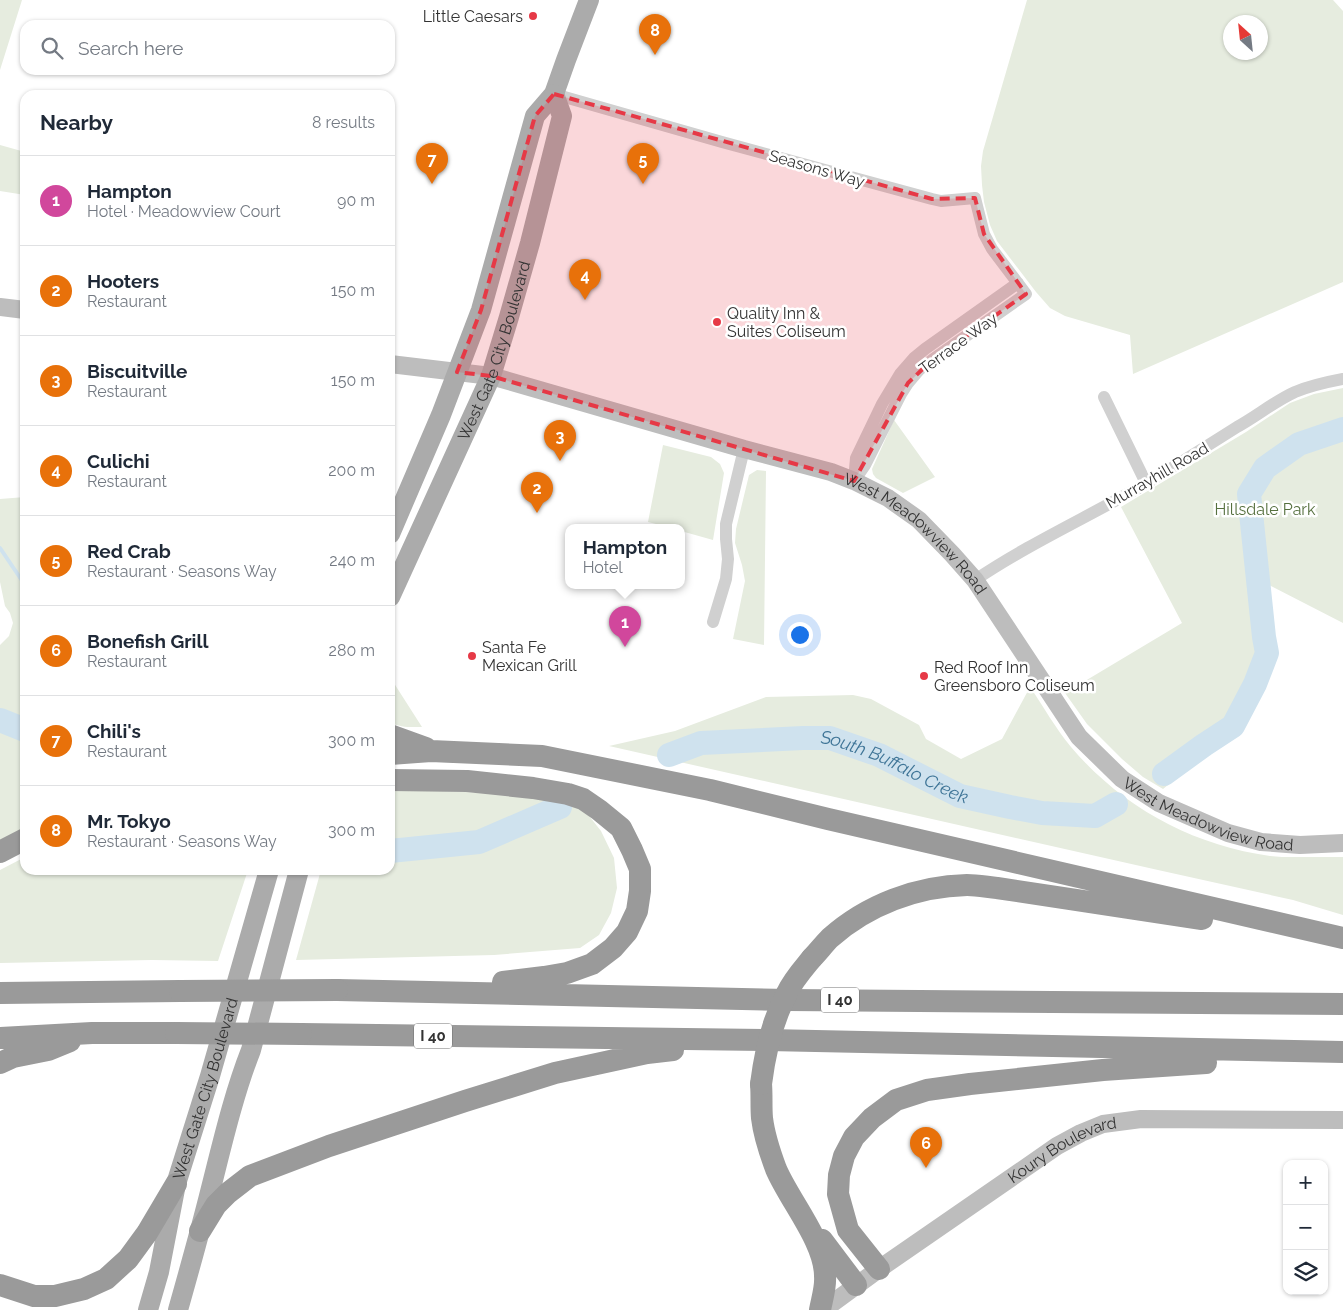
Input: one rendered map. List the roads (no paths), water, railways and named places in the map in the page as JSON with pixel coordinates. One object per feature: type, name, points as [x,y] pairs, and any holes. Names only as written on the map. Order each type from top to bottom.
[{"type":"highway","points":[[395,737],[431,750]]},
{"type":"highway","points":[[395,754],[431,750],[536,755],[710,790],[1343,940]]},
{"type":"highway","points":[[346,990],[451,988],[567,973],[592,964],[613,948],[627,932],[637,910],[640,891],[640,869],[632,850],[621,828],[583,799],[568,794],[533,788],[467,781],[395,780]]},
{"type":"highway","points":[[0,852],[20,842]]},
{"type":"highway","points":[[821,1310],[826,1275],[824,1264],[802,1216],[777,1170],[767,1142],[762,1119],[761,1084],[765,1054],[774,1022],[787,992],[812,958],[830,938],[852,921],[899,898],[930,888],[968,885],[1343,940]]},
{"type":"highway","name":"I 40","points":[[0,993],[346,990],[777,1000],[1343,1004]]},
{"type":"highway","points":[[0,1063],[13,1057],[48,1050],[92,1033]]},
{"type":"highway","name":"I 40","points":[[0,1038],[92,1033],[301,1034],[768,1040],[1343,1052]]},
{"type":"highway","points":[[200,1231],[216,1206],[250,1176],[329,1146],[555,1072],[647,1053],[768,1040]]},
{"type":"highway","points":[[878,1269],[848,1230],[838,1194],[840,1175],[844,1156],[854,1137],[872,1118],[896,1100],[927,1090],[970,1084],[1103,1070],[1343,1052]]},
{"type":"highway","points":[[0,1286],[34,1296],[55,1296],[84,1289],[106,1279],[128,1259],[147,1233],[176,1184]]},
{"type":"highway","points":[[802,1216],[856,1285]]},
{"type":"main road","name":"West Gate City Boulevard","points":[[395,522],[441,415],[481,310],[535,116],[554,94],[589,0]]},
{"type":"main road","name":"West Gate City Boulevard","points":[[395,586],[490,376],[530,243],[562,116],[554,94]]},
{"type":"main road","name":"West Gate City Boulevard","points":[[148,1310],[159,1272],[176,1184],[210,1076],[268,875]]},
{"type":"main road","name":"West Gate City Boulevard","points":[[178,1310],[228,1119],[251,1050],[298,875]]},
{"type":"street","name":"Seasons Way","points":[[554,94],[932,199],[941,201],[974,198],[984,234],[992,249],[1026,294]]},
{"type":"street","name":"Terrace Way","points":[[854,481],[856,458],[882,404],[900,374],[925,349],[1018,283]]},
{"type":"street","name":"Terrace Way","points":[[854,481],[865,465],[900,394],[908,383],[932,360],[1026,294]]},
{"type":"street","points":[[0,307],[20,309]]},
{"type":"street","name":"West Meadowview Road","points":[[395,365],[490,376],[831,472],[888,498],[919,520],[975,580],[1079,737],[1122,779],[1158,803],[1228,833],[1261,842],[1300,844],[1343,843]]},
{"type":"street","name":"Murrayhill Road","points":[[975,580],[1041,539],[1146,483],[1273,404],[1295,392],[1343,379]]},
{"type":"street","points":[[1104,398],[1146,483]]},
{"type":"street","points":[[713,622],[726,579],[728,559],[726,524],[744,449]]},
{"type":"street","name":"Koury Boulevard","points":[[821,1310],[1057,1146],[1103,1124],[1141,1119],[1343,1120]]},
{"type":"waterway","name":"South Buffalo Creek","points":[[1164,774],[1233,726],[1255,684],[1267,653],[1249,494],[1265,468],[1299,444],[1343,429]]},
{"type":"waterway","points":[[0,548],[20,578]]},
{"type":"waterway","name":"South Buffalo Creek","points":[[0,720],[20,728]]},
{"type":"waterway","name":"South Buffalo Creek","points":[[669,755],[701,743],[830,738],[879,755],[960,796],[1042,813],[1095,816],[1116,804]]},
{"type":"waterway","name":"South Buffalo Creek","points":[[395,850],[479,842],[560,807]]},
{"type":"place","name":"Little Caesars","points":[[533,16]]},
{"type":"place","name":"Mr. Tokyo","points":[[655,55]]},
{"type":"place","name":"Chili's","points":[[432,184]]},
{"type":"place","name":"Red Crab","points":[[643,184]]},
{"type":"place","name":"Culichi","points":[[585,300]]},
{"type":"place","name":"Quality Inn & Suites Coliseum","points":[[717,322]]},
{"type":"place","name":"Biscuitville","points":[[560,461]]},
{"type":"place","name":"Hooters","points":[[537,513]]},
{"type":"place","name":"Hampton","points":[[625,647]]},
{"type":"place","name":"Santa Fe Mexican Grill","points":[[472,656]]},
{"type":"place","name":"Red Roof Inn Greensboro Coliseum","points":[[924,676]]},
{"type":"place","name":"Bonefish Grill","points":[[926,1168]]},
{"type":"park label","name":"Hillsdale Park","points":[[1265,509]]}]
